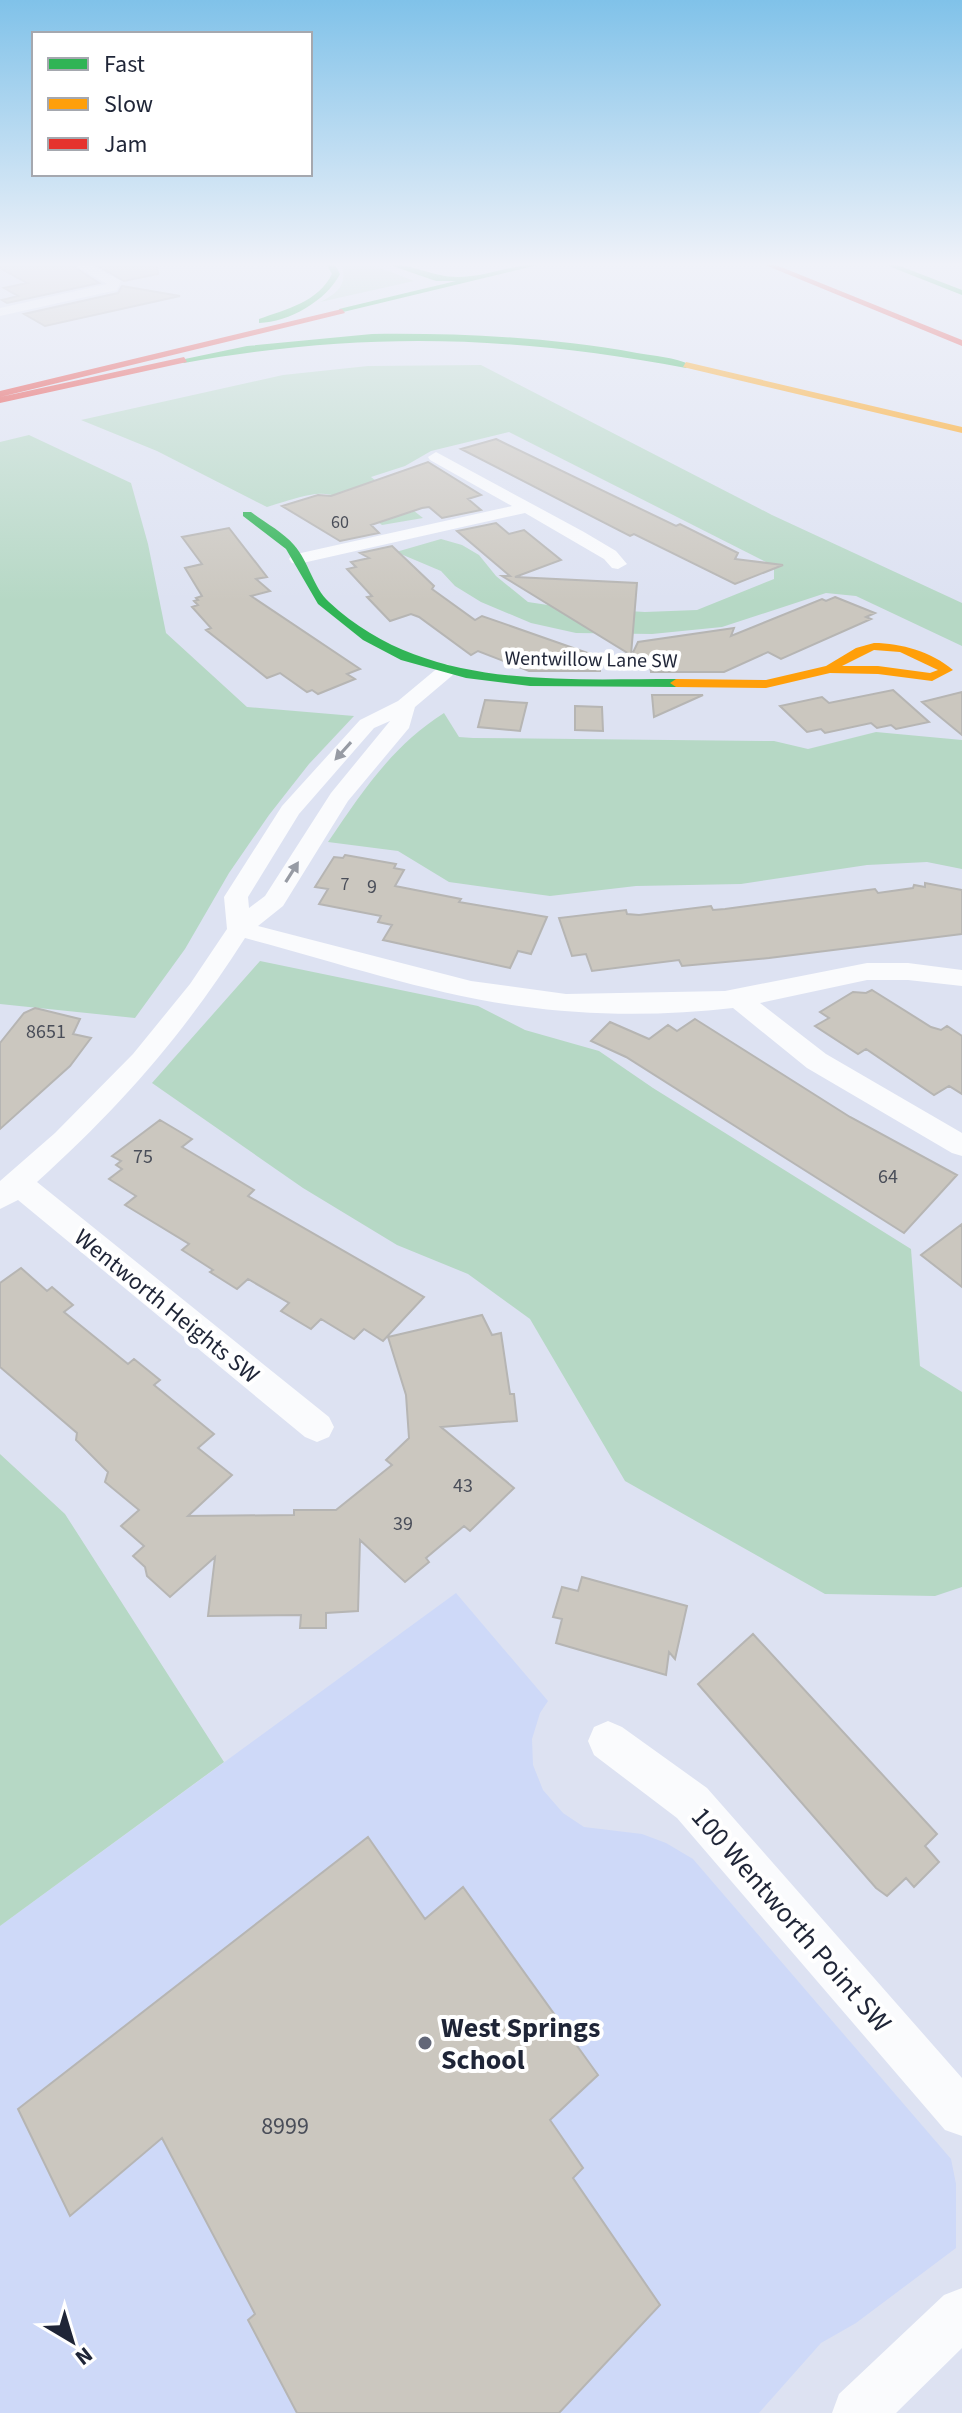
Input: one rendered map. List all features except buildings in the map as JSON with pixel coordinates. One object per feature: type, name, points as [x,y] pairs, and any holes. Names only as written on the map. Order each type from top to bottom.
[{"type":"main road","points":[[0,381],[24,376]]},
{"type":"main road","points":[[0,397],[87,376]]},
{"type":"main road","points":[[0,397],[107,376]]},
{"type":"main road","points":[[734,376],[962,430]]},
{"type":"main road","name":"Wentwillow Lane SW","points":[[247,514],[280,536],[298,559],[322,602],[346,623],[395,653],[447,670],[530,682],[766,684],[830,669],[878,670],[932,677],[947,670],[894,643],[878,643],[837,662],[830,669]]},
{"type":"street","points":[[436,457],[600,549],[618,564]]},
{"type":"street","points":[[298,559],[525,508]]},
{"type":"street","points":[[239,929],[236,897],[290,811],[367,724],[405,705],[447,670]]},
{"type":"street","points":[[9,1190],[143,1061],[199,990],[239,929],[274,901],[339,798],[398,728],[405,705]]},
{"type":"street","points":[[239,929],[321,948],[377,969],[546,1001],[610,1004],[739,998],[853,973],[888,970],[920,971],[962,978]]},
{"type":"street","points":[[739,998],[764,1023],[801,1051],[962,1146]]},
{"type":"street","name":"Wentworth Heights SW","points":[[9,1190],[43,1206],[317,1427]]},
{"type":"street","name":"100 Wentworth Point SW","points":[[608,1741],[692,1803],[962,2113]]},
{"type":"street","points":[[858,2413],[962,2313]]},
{"type":"shaded area","name":"West Springs School","points":[[456,1593],[548,1701],[540,1713],[532,1739],[533,1765],[543,1790],[563,1813],[584,1827],[642,1834],[666,1843],[693,1859],[951,2159],[956,2184],[956,2248],[856,2323],[821,2343],[759,2413],[0,2413],[0,1926]]},
{"type":"green space","points":[[280,376],[502,376],[772,515],[962,603],[962,646],[856,596],[826,593],[722,627],[652,634],[576,633],[531,623],[481,602],[455,586],[441,571],[396,552],[441,539],[462,545],[479,555],[496,576],[528,602],[561,607],[645,612],[697,610],[774,579],[774,566],[509,432],[431,451],[405,466],[371,477],[423,518],[382,525],[351,503],[328,494],[304,496],[267,507],[157,451],[81,420]]},
{"type":"green space","points":[[29,435],[131,483],[148,544],[166,633],[247,707],[354,716],[309,764],[269,815],[229,873],[185,949],[135,1018],[0,1004],[0,442]]},
{"type":"green space","points":[[444,713],[459,737],[473,738],[774,741],[808,749],[876,732],[962,740],[962,869],[927,862],[867,865],[741,884],[636,886],[550,896],[449,882],[398,851],[328,842],[393,755]]},
{"type":"green space","points":[[260,961],[478,1006],[525,1030],[599,1051],[911,1249],[920,1366],[962,1392],[962,1587],[935,1596],[825,1594],[625,1481],[530,1319],[468,1274],[397,1245],[303,1188],[152,1083]]},
{"type":"green space","points":[[0,1454],[65,1514],[224,1762],[0,1926]]},
{"type":"traffic: fast","points":[[247,514],[290,547],[322,602],[367,638],[405,657],[466,674],[530,682],[676,683]]},
{"type":"traffic: slow","points":[[731,376],[962,430]]},
{"type":"traffic: slow","points":[[676,683],[766,684],[830,669],[878,670],[932,677],[947,670],[917,654],[888,647],[860,650],[830,669]]},
{"type":"traffic: jam","points":[[0,394],[76,376]]},
{"type":"traffic: jam","points":[[0,400],[112,376]]},
{"type":"place","name":"West Springs School","points":[[425,2043]]}]
